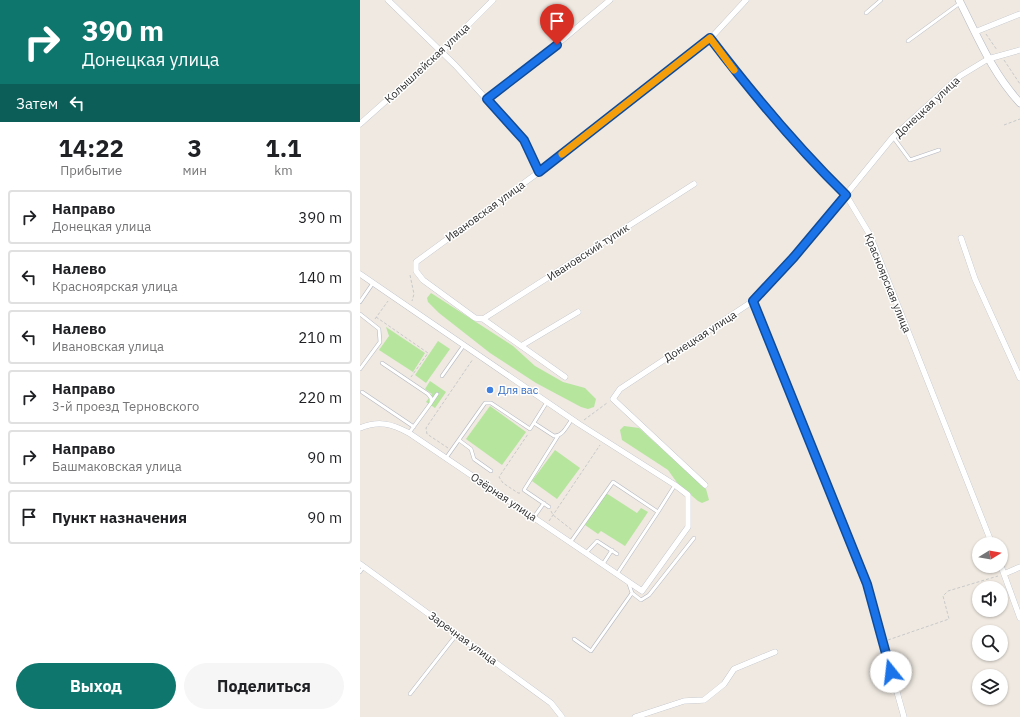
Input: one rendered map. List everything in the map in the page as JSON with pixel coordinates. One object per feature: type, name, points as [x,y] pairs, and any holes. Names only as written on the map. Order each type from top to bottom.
[{"type":"street","points":[[388,0],[487,99],[524,140],[539,172]]},
{"type":"street","name":"Колышлейская улица","points":[[360,124],[441,52],[493,0]]},
{"type":"street","points":[[487,99],[523,73],[610,0]]},
{"type":"street","name":"Ивановская улица","points":[[416,262],[539,172],[710,38],[746,0]]},
{"type":"street","points":[[959,2],[978,31],[988,59],[1003,84],[1020,103]]},
{"type":"street","points":[[978,31],[1020,14]]},
{"type":"street","name":"Красноярская улица","points":[[710,38],[742,80],[798,145],[818,168],[846,195],[870,235],[989,537]]},
{"type":"street","name":"Донецкая улица","points":[[613,399],[620,389],[753,301],[794,257],[894,137],[960,76],[988,59],[1020,50]]},
{"type":"street","name":"Ивановский тупик","points":[[483,320],[694,184]]},
{"type":"street","points":[[961,238],[975,279],[1020,378]]},
{"type":"street","points":[[416,262],[416,271],[423,280],[475,318],[483,320],[565,377]]},
{"type":"street","points":[[360,274],[579,424],[675,485]]},
{"type":"street","points":[[753,301],[867,584],[904,717]]},
{"type":"street","points":[[521,346],[578,312]]},
{"type":"street","points":[[613,399],[705,485]]},
{"type":"street","name":"Озёрная улица","points":[[360,428],[381,423],[390,424],[409,433],[642,591],[688,527],[688,496],[675,485]]},
{"type":"street","name":"Заречная улица","points":[[362,565],[551,703],[562,717]]},
{"type":"street","points":[[1020,567],[1004,574],[1020,618]]},
{"type":"street","points":[[635,717],[684,701],[704,700],[724,684],[734,669],[775,652]]},
{"type":"lane","points":[[866,13],[882,0]]},
{"type":"lane","points":[[908,41],[959,2]]},
{"type":"lane","points":[[894,137],[910,160],[939,150]]},
{"type":"lane","points":[[360,302],[373,283]]},
{"type":"lane","points":[[360,314],[379,329],[380,342],[360,369]]},
{"type":"lane","points":[[442,376],[464,346]]},
{"type":"lane","points":[[382,363],[428,394],[431,403]]},
{"type":"lane","points":[[362,392],[414,427]]},
{"type":"lane","points":[[409,433],[437,394]]},
{"type":"lane","points":[[446,458],[483,404],[488,402],[530,429],[547,402]]},
{"type":"lane","points":[[549,507],[526,492],[524,488],[558,436],[561,435],[572,419]]},
{"type":"lane","points":[[534,423],[554,436],[558,436]]},
{"type":"lane","points":[[459,440],[471,449],[474,459],[491,471]]},
{"type":"lane","points":[[570,543],[613,482],[658,512]]},
{"type":"lane","points":[[617,574],[675,485]]},
{"type":"lane","points":[[534,517],[544,504]]},
{"type":"lane","points":[[629,582],[632,593],[642,600],[649,595],[694,538]]},
{"type":"lane","points":[[586,553],[597,541],[618,554]]},
{"type":"lane","points":[[603,564],[612,550]]},
{"type":"lane","points":[[360,572],[362,565]]},
{"type":"lane","points":[[574,639],[591,651],[632,593]]},
{"type":"lane","points":[[410,694],[457,634]]},
{"type":"path","points":[[978,31],[1001,55],[1020,84]]},
{"type":"path","points":[[1004,125],[1020,119]]},
{"type":"path","points":[[410,308],[414,294],[409,269],[416,262]]},
{"type":"path","points":[[372,323],[392,296]]},
{"type":"path","points":[[376,317],[428,353],[409,381]]},
{"type":"path","points":[[451,450],[427,434],[426,428],[477,354]]},
{"type":"path","points":[[579,424],[613,399]]},
{"type":"path","points":[[526,492],[518,493],[503,483],[499,477],[530,429]]},
{"type":"path","points":[[546,525],[604,440]]},
{"type":"path","points":[[549,507],[553,515],[577,533]]},
{"type":"path","points":[[882,642],[949,618],[942,596],[948,590],[1004,574]]},
{"type":"green space","points":[[431,293],[513,346],[535,366],[563,382],[585,388],[596,399],[594,407],[588,409],[581,407],[536,383],[490,353],[439,313],[428,302],[427,298]]},
{"type":"green space","points":[[386,327],[425,353],[413,372],[379,350],[389,336]]},
{"type":"green space","points":[[438,341],[450,349],[426,383],[415,375]]},
{"type":"green space","points":[[430,381],[446,392],[435,408],[426,402],[432,394],[425,389]]},
{"type":"green space","points":[[490,406],[526,432],[502,465],[466,439]]},
{"type":"green space","points":[[624,426],[639,428],[706,489],[709,500],[702,503],[698,501],[678,484],[668,470],[622,440],[620,430]]},
{"type":"green space","points":[[555,450],[580,468],[557,499],[532,481]]},
{"type":"green space","points":[[606,493],[637,513],[641,508],[648,512],[625,546],[601,531],[598,534],[585,525]]},
{"type":"slow traffic","points":[[562,154],[710,38],[734,70]]},
{"type":"place","name":"Для вас","points":[[490,390]]},
{"type":"route","points":[[557,45],[523,73],[487,99],[524,140],[539,172],[710,38],[742,80],[818,168],[846,195],[794,257],[753,301],[867,584],[891,672]]}]
